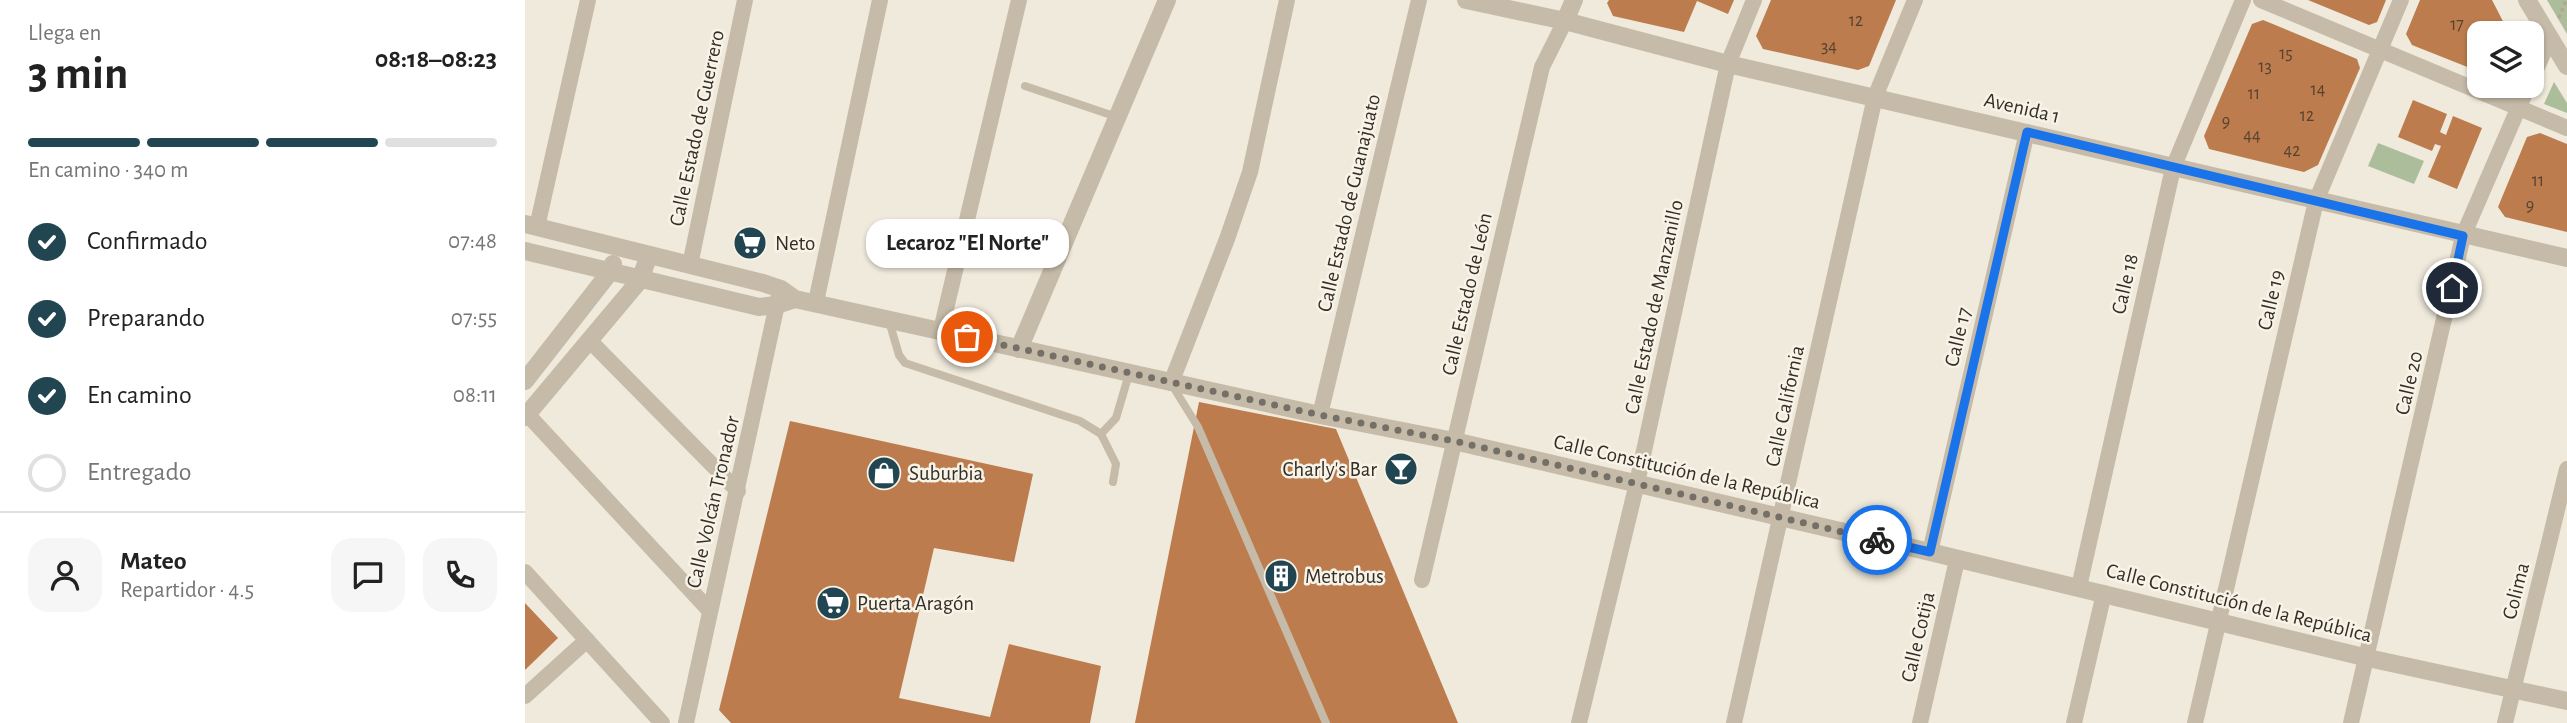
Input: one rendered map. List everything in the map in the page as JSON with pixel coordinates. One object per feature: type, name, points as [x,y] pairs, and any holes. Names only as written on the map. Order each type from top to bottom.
[{"type":"street","points":[[531,225],[588,0]]},
{"type":"street","name":"Calle Estado de Guerrero","points":[[690,265],[745,0]]},
{"type":"street","points":[[816,302],[880,0]]},
{"type":"street","points":[[940,330],[1019,0]]},
{"type":"street","points":[[1019,349],[1167,0]]},
{"type":"street","points":[[1171,383],[1250,172],[1287,0]]},
{"type":"street","name":"Calle Estado de Guanajuato","points":[[1320,415],[1419,0]]},
{"type":"street","name":"Avenida 1","points":[[1466,0],[1565,21],[1728,64],[2567,258]]},
{"type":"street","points":[[1565,21],[1574,0]]},
{"type":"street","name":"Calle Estado de Manzanillo","points":[[1579,723],[1637,483],[1728,64],[1754,0]]},
{"type":"street","name":"Calle California","points":[[1734,723],[1875,97],[1915,0]]},
{"type":"street","name":"Calle 18","points":[[2079,587],[2173,167],[2243,0]]},
{"type":"street","points":[[2261,0],[2567,128]]},
{"type":"street","name":"Calle 19","points":[[2195,723],[2316,201],[2401,0]]},
{"type":"street","points":[[2527,0],[2567,66]]},
{"type":"street","name":"Calle Estado de León","points":[[1422,580],[1542,67],[1565,21]]},
{"type":"street","points":[[2544,52],[2550,39]]},
{"type":"street","name":"Calle 20","points":[[2351,723],[2463,236],[2523,98]]},
{"type":"street","name":"Calle 17","points":[[1930,552],[2027,132]]},
{"type":"street","name":"Calle Constitución de la República","points":[[531,225],[690,265],[784,298],[816,302],[1129,374],[1454,441],[2079,587],[2368,658],[2567,701]]},
{"type":"street","points":[[525,381],[610,272],[618,248]]},
{"type":"street","name":"Calle Constitución de la República","points":[[525,251],[759,307],[784,298]]},
{"type":"street","points":[[649,255],[640,280],[526,415],[710,611]]},
{"type":"street","name":"Calle Volcán Tronador","points":[[686,723],[784,298]]},
{"type":"street","points":[[589,340],[738,491]]},
{"type":"street","name":"Colima","points":[[2505,723],[2567,469]]},
{"type":"street","name":"Calle Cotija","points":[[1920,723],[1957,559]]},
{"type":"street","points":[[525,572],[662,723]]},
{"type":"street","points":[[2074,723],[2104,593]]},
{"type":"street","points":[[525,696],[587,640]]},
{"type":"lane","points":[[1025,86],[1118,117]]},
{"type":"lane","points":[[888,319],[899,355],[905,363],[1080,421],[1101,434],[1116,464],[1113,482]]},
{"type":"lane","points":[[1101,434],[1116,418],[1129,374]]},
{"type":"lane","points":[[1171,383],[1198,427],[1326,723]]},
{"type":"green space","points":[[2547,0],[2567,0],[2567,34]]},
{"type":"green space","points":[[2554,82],[2567,103],[2567,113],[2544,104]]},
{"type":"green space","points":[[2378,143],[2424,161],[2414,184],[2368,166]]},
{"type":"building","points":[[1609,0],[1734,0],[1728,14],[1697,1],[1684,32],[1613,16],[1607,3]]},
{"type":"building","points":[[1771,0],[1896,0],[1869,66],[1858,70],[1763,49],[1756,36]]},
{"type":"building","points":[[2308,0],[2386,0],[2377,22],[2369,25]]},
{"type":"building","points":[[2420,0],[2492,0],[2503,21],[2467,21],[2467,67],[2412,45],[2406,34]]},
{"type":"building","points":[[2263,20],[2357,59],[2360,68],[2318,165],[2304,172],[2209,149],[2204,136],[2252,24]]},
{"type":"building","points":[[2413,100],[2447,114],[2440,132],[2446,135],[2453,116],[2482,128],[2457,189],[2428,177],[2441,146],[2435,144],[2432,151],[2398,137]]},
{"type":"building","points":[[2540,133],[2567,144],[2567,232],[2505,217],[2498,207],[2527,137]]},
{"type":"building","name":"Metrobus","points":[[1199,402],[1336,429],[1458,723],[1135,723]]},
{"type":"building","name":"Puerta Aragón","points":[[790,421],[1033,474],[1014,562],[934,548],[899,698],[990,717],[1009,644],[1101,666],[1090,723],[731,723],[719,710]]},
{"type":"building","points":[[525,603],[558,638],[525,670]]},
{"type":"way so far","points":[[967,337],[1320,415],[1454,441],[1877,540]]},
{"type":"place","name":"Neto","points":[[750,243]]},
{"type":"place","name":"Lecaroz \"El Norte\"","points":[[967,337]]},
{"type":"place","name":"Charly's Bar","points":[[1401,469]]},
{"type":"place","name":"Suburbia","points":[[884,473]]},
{"type":"place","name":"Metrobus","points":[[1281,576]]},
{"type":"place","name":"Puerta Aragón","points":[[833,603]]},
{"type":"route","points":[[1877,540],[1930,552],[2027,132],[2463,236],[2452,288]]}]
